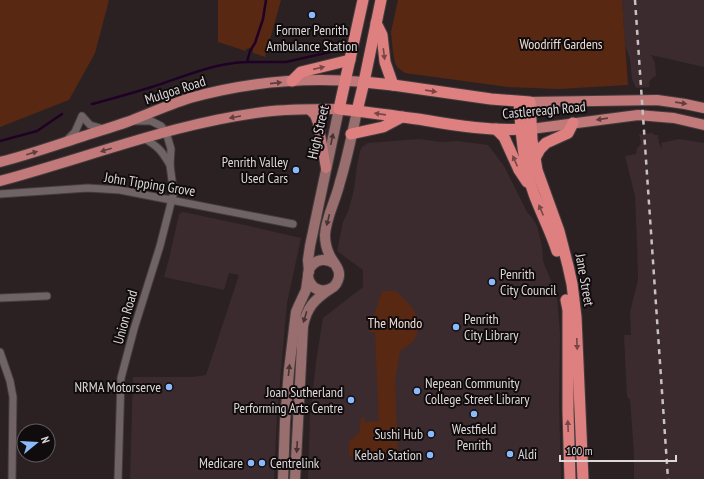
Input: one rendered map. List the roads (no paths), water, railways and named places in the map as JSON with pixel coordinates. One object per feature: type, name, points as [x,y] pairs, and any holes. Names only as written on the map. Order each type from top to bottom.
[{"type":"highway","name":"High Street","points":[[339,110],[363,0]]},
{"type":"highway","points":[[357,111],[381,0]]},
{"type":"highway","points":[[376,23],[382,35],[385,62],[393,85]]},
{"type":"highway","points":[[292,81],[301,72],[350,60]]},
{"type":"highway","name":"Castlereagh Road","points":[[364,82],[520,102]]},
{"type":"highway","name":"Jane Street","points":[[520,102],[540,181],[559,231],[572,284],[576,317],[583,479]]},
{"type":"highway","name":"Castlereagh Road","points":[[339,110],[357,111],[454,125],[496,129],[526,129]]},
{"type":"highway","points":[[352,134],[383,127],[402,117]]},
{"type":"highway","points":[[534,158],[546,143],[568,133],[573,123]]},
{"type":"highway","points":[[496,129],[504,137],[519,170],[534,193]]},
{"type":"highway","name":"Jane Street","points":[[526,129],[524,158],[534,193],[557,251],[563,273],[566,293],[568,310],[570,479]]},
{"type":"main road","name":"Mulgoa Road","points":[[0,162],[127,122],[172,104],[233,88],[292,81],[346,80],[364,82]]},
{"type":"main road","name":"Castlereagh Road","points":[[520,102],[657,100],[704,108]]},
{"type":"main road","points":[[0,181],[38,171],[143,138],[210,121],[279,110],[339,110]]},
{"type":"main road","points":[[310,110],[318,122],[326,168]]},
{"type":"main road","name":"High Street","points":[[283,479],[285,422],[296,312],[306,290],[309,274],[308,260],[310,246],[339,110]]},
{"type":"main road","points":[[295,479],[304,321],[308,308],[313,302],[335,286],[339,279],[339,271],[329,256],[325,235],[331,209],[340,183],[357,111]]},
{"type":"main road","name":"Castlereagh Road","points":[[526,129],[638,115],[674,118],[704,125]]},
{"type":"main road","points":[[330,289],[318,289],[311,284],[309,274],[313,264],[317,261],[326,260],[335,264]]},
{"type":"street","points":[[64,143],[76,132],[82,116],[90,125],[104,129]]},
{"type":"street","points":[[127,122],[151,122],[161,126],[166,132]]},
{"type":"street","name":"Union Road","points":[[118,479],[121,378],[134,329],[173,200],[174,188],[170,165],[171,150],[166,132]]},
{"type":"street","name":"Union Road","points":[[143,138],[154,144],[162,151],[170,165]]},
{"type":"street","name":"John Tipping Grove","points":[[0,194],[88,188],[120,190],[294,224]]},
{"type":"street","points":[[0,298],[47,296]]},
{"type":"street","points":[[0,352],[10,381],[13,397],[12,479]]},
{"type":"waterway","points":[[92,104],[152,87],[210,68],[247,62],[263,19],[266,0]]},
{"type":"waterway","points":[[247,62],[286,62],[330,52],[338,46]]},
{"type":"waterway","points":[[0,141],[37,131],[62,114]]},
{"type":"railway","points":[[635,0],[668,479]]},
{"type":"place","name":"Former Penrith Ambulance Station","points":[[312,15]]},
{"type":"place","name":"Penrith Valley Used Cars","points":[[296,170]]},
{"type":"place","name":"Penrith City Council","points":[[492,282]]},
{"type":"place","name":"Penrith City Library","points":[[456,327]]},
{"type":"place","name":"NRMA Motorserve","points":[[169,387]]},
{"type":"place","name":"Nepean Community College Street Library","points":[[417,391]]},
{"type":"place","name":"Joan Sutherland Performing Arts Centre","points":[[351,400]]},
{"type":"place","name":"Westfield Penrith","points":[[474,414]]},
{"type":"place","name":"Sushi Hub","points":[[431,434]]},
{"type":"place","name":"Aldi","points":[[510,454]]},
{"type":"place","name":"Kebab Station","points":[[430,455]]},
{"type":"place","name":"Medicare","points":[[251,463]]},
{"type":"place","name":"Centrelink","points":[[262,463]]},
{"type":"park label","name":"Woodriff Gardens","points":[[561,44]]},
{"type":"park label","name":"The Mondo","points":[[395,323]]}]
